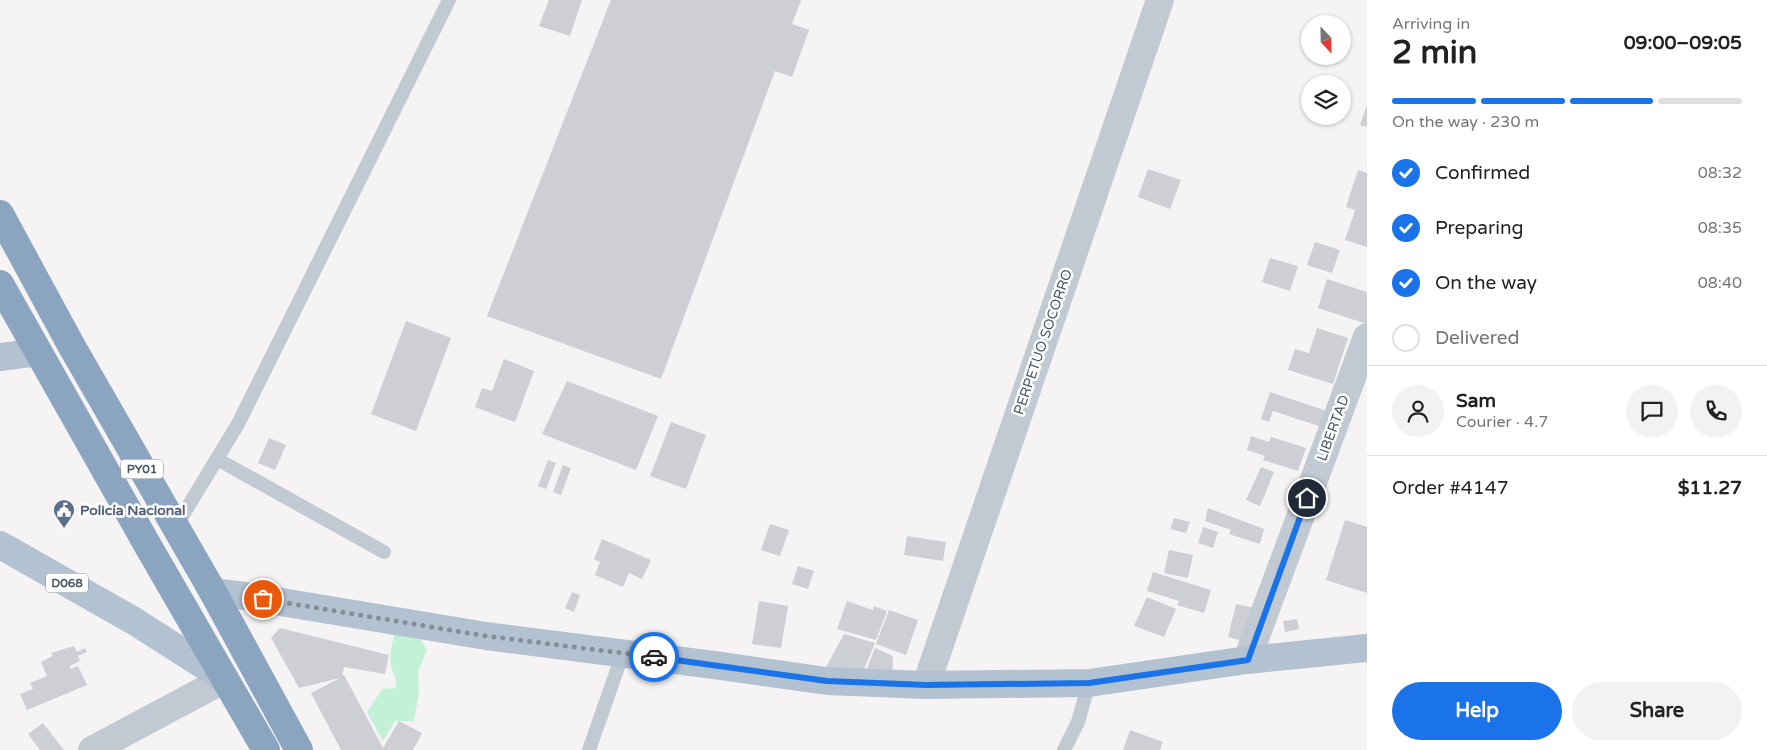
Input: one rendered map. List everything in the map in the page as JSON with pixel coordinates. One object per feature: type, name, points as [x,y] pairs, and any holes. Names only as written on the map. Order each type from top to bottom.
[{"type":"highway","name":"PY01","points":[[0,214],[71,345],[213,592],[299,750]]},
{"type":"highway","name":"PY01","points":[[0,284],[266,750]]},
{"type":"highway","points":[[38,352],[71,345]]},
{"type":"main road","points":[[0,357],[38,352]]},
{"type":"main road","name":"D068","points":[[0,544],[134,621],[225,678]]},
{"type":"main road","points":[[213,592],[486,636],[827,681],[926,685],[1089,683],[1248,660],[1367,648]]},
{"type":"street","name":"PERPETUO SOCORRO","points":[[926,685],[1160,0]]},
{"type":"street","name":"LIBERTAD","points":[[1248,660],[1367,337]]},
{"type":"street","points":[[92,750],[225,678]]},
{"type":"lane","points":[[176,528],[242,415],[449,0]]},
{"type":"lane","points":[[217,459],[384,552]]},
{"type":"lane","points":[[589,750],[623,653]]},
{"type":"lane","points":[[1064,750],[1078,722],[1089,683]]},
{"type":"green space","points":[[395,633],[421,640],[427,650],[418,671],[419,692],[414,721],[395,721],[383,741],[367,712],[382,689],[396,688],[390,657]]},
{"type":"building","points":[[549,0],[582,0],[570,36],[539,26]]},
{"type":"building","points":[[611,0],[801,0],[792,24],[809,30],[792,77],[775,71],[661,379],[487,316]]},
{"type":"building","points":[[1367,105],[1367,127],[1360,125]]},
{"type":"building","points":[[1148,169],[1181,180],[1170,209],[1138,197]]},
{"type":"building","points":[[1358,170],[1367,173],[1367,247],[1345,240],[1355,210],[1346,207]]},
{"type":"building","points":[[1315,242],[1340,250],[1332,273],[1307,265]]},
{"type":"building","points":[[1270,258],[1298,266],[1290,291],[1262,282]]},
{"type":"building","points":[[1327,279],[1367,292],[1367,324],[1318,308]]},
{"type":"building","points":[[406,321],[451,338],[416,431],[371,414]]},
{"type":"building","points":[[1317,328],[1348,338],[1333,384],[1288,370],[1295,349],[1309,353]]},
{"type":"building","points":[[504,359],[534,371],[515,422],[475,407],[482,388],[492,391]]},
{"type":"building","points":[[567,381],[658,416],[636,470],[542,434]]},
{"type":"building","points":[[1270,392],[1327,411],[1322,427],[1273,411],[1269,422],[1261,419]]},
{"type":"building","points":[[671,422],[706,435],[686,489],[650,476]]},
{"type":"building","points":[[1251,436],[1269,442],[1271,437],[1306,448],[1298,471],[1263,460],[1265,456],[1247,450]]},
{"type":"building","points":[[269,438],[286,445],[275,470],[258,463]]},
{"type":"building","points":[[548,460],[556,463],[546,489],[538,486]]},
{"type":"building","points":[[563,465],[571,468],[561,495],[553,492]]},
{"type":"building","points":[[1261,467],[1274,472],[1260,506],[1246,500]]},
{"type":"building","points":[[1208,508],[1264,529],[1260,544],[1229,534],[1231,530],[1205,521]]},
{"type":"building","points":[[1174,518],[1190,522],[1186,533],[1170,529]]},
{"type":"building","points":[[1345,520],[1367,527],[1367,593],[1326,580]]},
{"type":"building","points":[[770,524],[789,530],[780,556],[761,550]]},
{"type":"building","points":[[1203,527],[1218,532],[1213,548],[1198,543]]},
{"type":"building","points":[[907,536],[946,542],[943,561],[904,555]]},
{"type":"building","points":[[602,539],[651,560],[642,579],[629,573],[623,587],[595,575],[600,562],[594,559]]},
{"type":"building","points":[[1169,550],[1193,555],[1188,578],[1164,573]]},
{"type":"building","points":[[798,566],[814,571],[808,589],[792,584]]},
{"type":"building","points":[[1153,572],[1211,590],[1204,613],[1177,605],[1179,601],[1147,591]]},
{"type":"building","points":[[572,592],[580,595],[574,612],[565,608]]},
{"type":"building","points":[[1147,597],[1176,609],[1164,637],[1134,626]]},
{"type":"building","points":[[759,601],[788,606],[781,648],[752,644]]},
{"type":"building","points":[[847,601],[873,610],[874,606],[887,611],[876,640],[837,629]]},
{"type":"building","points":[[1236,604],[1255,608],[1247,642],[1228,637]]},
{"type":"building","points":[[889,610],[918,620],[906,655],[876,644]]},
{"type":"building","points":[[1297,619],[1299,629],[1285,632],[1283,621]]},
{"type":"building","points":[[280,628],[389,655],[385,674],[344,667],[342,676],[344,675],[383,748],[399,721],[422,733],[413,750],[341,750],[311,693],[340,678],[299,688],[271,638]]},
{"type":"building","points":[[844,634],[875,643],[861,676],[825,669]]},
{"type":"building","points":[[74,646],[77,652],[85,648],[87,652],[78,656],[80,661],[70,666],[70,669],[78,666],[87,685],[27,710],[20,694],[33,689],[30,683],[47,676],[41,662],[53,656],[51,653]]},
{"type":"building","points":[[875,648],[893,656],[892,680],[864,676]]},
{"type":"building","points":[[43,723],[64,750],[40,750],[28,734]]},
{"type":"building","points":[[1130,730],[1163,742],[1160,750],[1123,750]]},
{"type":"way so far","points":[[263,599],[486,636],[654,657]]},
{"type":"place","name":"Policía Nacional","points":[[64,529]]},
{"type":"route","points":[[654,657],[827,681],[926,685],[1089,683],[1248,660],[1307,498]]}]
